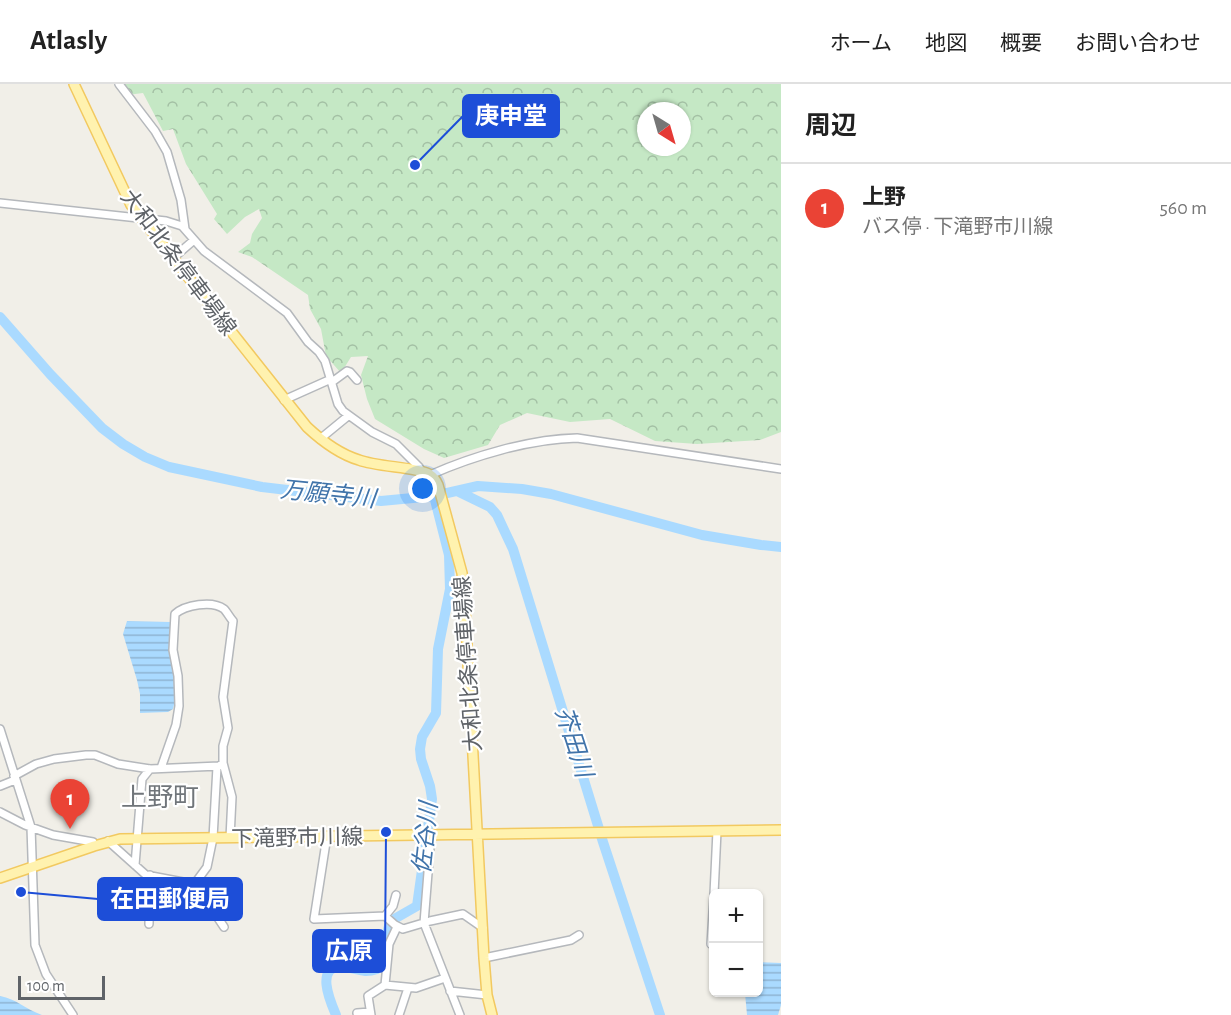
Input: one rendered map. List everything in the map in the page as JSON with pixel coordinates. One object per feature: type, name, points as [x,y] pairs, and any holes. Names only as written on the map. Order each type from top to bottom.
[{"type":"main road","name":"大和北条停車場線","points":[[74,84],[122,188],[141,219],[307,427],[332,447],[357,460],[379,466],[421,471],[435,478],[462,573],[464,590],[484,958],[487,995],[492,1015]]},
{"type":"main road","name":"下滝野市川線","points":[[0,878],[108,842],[138,840],[781,830]]},
{"type":"street","points":[[120,84],[155,131],[167,152],[181,200],[185,229]]},
{"type":"street","points":[[0,203],[176,223],[185,229],[204,251],[287,313],[325,361],[338,404],[348,416],[396,444],[421,471]]},
{"type":"street","points":[[172,259],[194,240]]},
{"type":"street","points":[[284,399],[332,380],[347,371],[357,380]]},
{"type":"street","points":[[320,439],[348,416]]},
{"type":"street","points":[[430,475],[528,443],[555,438],[577,438],[781,469]]},
{"type":"street","points":[[160,768],[176,725],[179,706],[178,676],[173,650],[175,614],[180,610],[215,605],[225,609],[233,621],[222,697],[228,728],[220,765],[213,838],[207,867],[193,886]]},
{"type":"street","points":[[0,729],[30,826],[35,945],[46,974],[73,1015]]},
{"type":"street","points":[[0,786],[36,764],[86,755],[95,755],[118,765],[150,769],[220,765]]},
{"type":"street","points":[[220,765],[232,797],[230,838]]},
{"type":"street","points":[[135,865],[142,779],[150,769]]},
{"type":"street","points":[[0,812],[53,835],[93,842],[94,846]]},
{"type":"street","points":[[714,889],[717,831]]},
{"type":"street","points":[[427,835],[424,923],[460,1015]]},
{"type":"street","points":[[327,837],[314,919],[385,916],[397,927],[403,929],[463,914],[483,928]]},
{"type":"street","points":[[108,842],[146,875],[170,878],[193,886],[200,891],[225,927]]},
{"type":"street","points":[[149,924],[150,875]]},
{"type":"street","points":[[385,916],[393,906],[396,895]]},
{"type":"street","points":[[385,985],[389,944],[397,927]]},
{"type":"street","points":[[484,958],[571,940],[579,935]]},
{"type":"street","points":[[357,1013],[370,1014],[368,996],[385,985],[408,988],[445,978]]},
{"type":"street","points":[[399,1015],[408,988]]},
{"type":"street","points":[[450,991],[487,995]]},
{"type":"green space","points":[[117,84],[781,84],[781,432],[760,440],[697,444],[655,441],[610,419],[570,422],[527,413],[500,425],[488,445],[444,458],[424,449],[375,419],[361,375],[368,356],[351,357],[341,373],[326,356],[321,329],[310,309],[308,295],[252,257],[238,252],[250,243],[252,234],[262,218],[259,209],[245,217],[227,234],[214,219],[217,214],[186,164],[173,129],[163,131],[143,93],[127,95],[120,93]]},
{"type":"water","points":[[127,621],[170,622],[173,624],[176,696],[173,709],[168,712],[140,713],[137,680],[123,634]]},
{"type":"water","points":[[763,962],[781,963],[781,1005],[778,1015],[747,1015],[745,997],[763,997]]},
{"type":"water","points":[[0,996],[11,999],[42,1015],[0,1015]]},
{"type":"waterway","name":"万願寺川","points":[[0,317],[102,428],[145,457],[169,467],[262,487],[381,501],[434,496],[478,486],[522,489],[551,494],[702,535],[781,547]]},
{"type":"waterway","name":"芥田川","points":[[457,491],[490,507],[497,515],[513,549],[603,842],[660,1015]]},
{"type":"waterway","name":"佐谷川","points":[[336,1015],[326,985],[329,971],[344,967],[364,971],[377,969],[389,926],[396,918],[417,906],[432,799],[420,749],[422,737],[436,713],[438,649],[450,589],[449,555],[434,496]]},
{"type":"place","name":"庚申堂","points":[[415,165]]},
{"type":"place","name":"上野","points":[[70,829]]},
{"type":"place","name":"広原","points":[[386,832]]},
{"type":"place","name":"在田郵便局","points":[[21,892]]},
{"type":"district","name":"上野町","points":[[160,797]]}]
